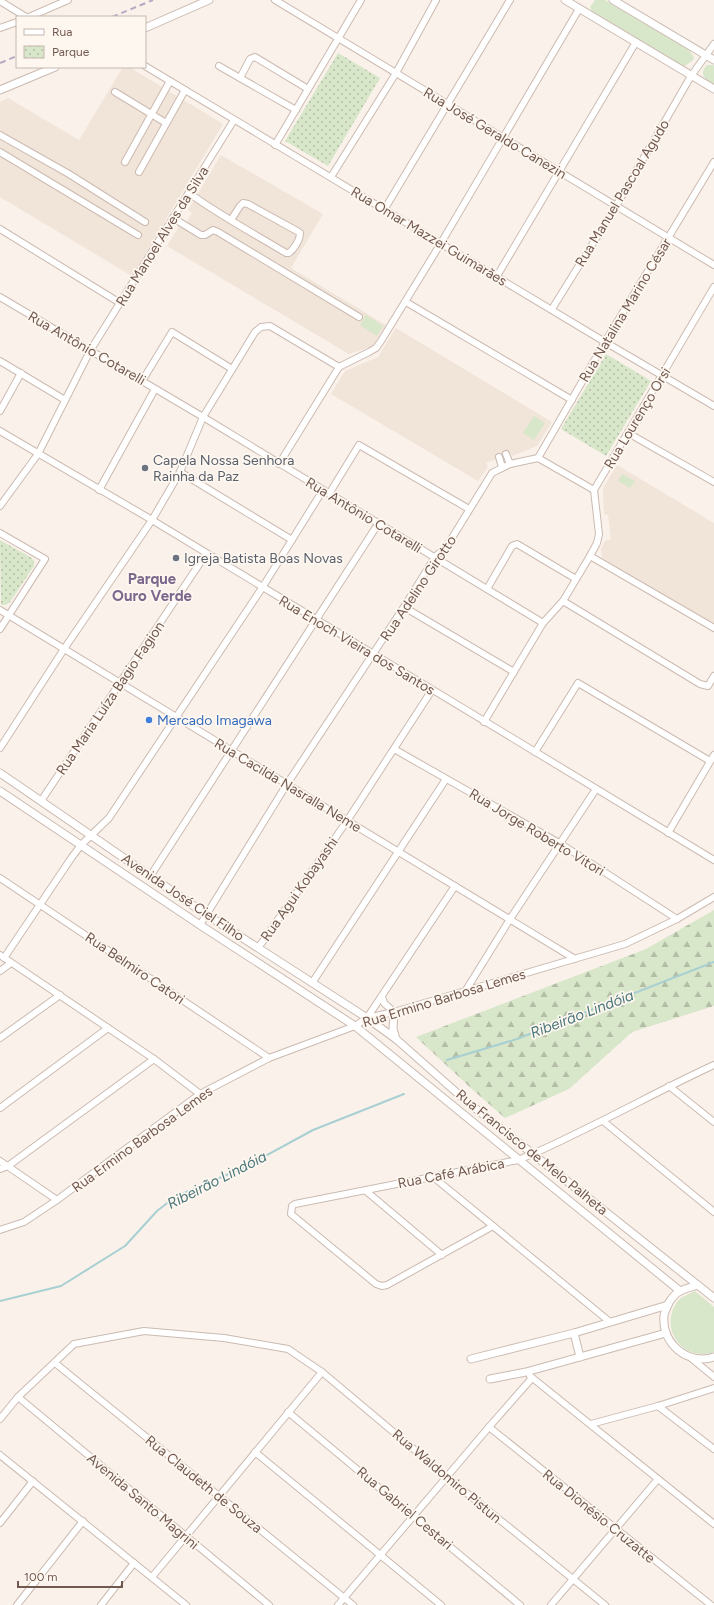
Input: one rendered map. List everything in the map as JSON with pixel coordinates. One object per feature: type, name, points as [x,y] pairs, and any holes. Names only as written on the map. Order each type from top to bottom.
[{"type":"street","points":[[31,16],[68,0]]},
{"type":"street","points":[[146,28],[209,0]]},
{"type":"street","name":"Rua José Geraldo Canezin","points":[[275,0],[714,265]]},
{"type":"street","points":[[275,145],[361,0]]},
{"type":"street","points":[[331,177],[396,73],[436,0]]},
{"type":"street","points":[[384,210],[510,0]]},
{"type":"street","points":[[565,0],[714,89]]},
{"type":"street","points":[[614,0],[714,60]]},
{"type":"street","points":[[0,1],[24,16]]},
{"type":"street","points":[[279,464],[339,367],[376,348],[406,302],[579,9]]},
{"type":"street","points":[[0,28],[16,22]]},
{"type":"street","points":[[497,276],[636,42]]},
{"type":"street","name":"Rua Manuel Pascoal Agudo","points":[[552,309],[616,206],[691,76],[714,44]]},
{"type":"street","points":[[240,78],[250,59],[255,58],[308,89]]},
{"type":"street","points":[[219,66],[296,110]]},
{"type":"street","name":"Rua Omar Mazzei Guimarães","points":[[146,67],[714,406]]},
{"type":"street","points":[[0,90],[53,68]]},
{"type":"street","points":[[124,162],[170,81]]},
{"type":"street","points":[[139,172],[185,90]]},
{"type":"street","points":[[115,92],[166,123]]},
{"type":"street","name":"Rua Manoel Alves da Silva","points":[[0,506],[38,454],[90,351],[234,120]]},
{"type":"street","points":[[0,135],[70,174],[146,222]]},
{"type":"street","points":[[0,152],[138,235]]},
{"type":"street","name":"Rua Natalina Marino César","points":[[538,458],[605,342],[714,162]]},
{"type":"street","points":[[189,193],[232,220],[286,253],[292,251],[300,237],[300,234],[297,231],[248,204],[243,203],[232,220]]},
{"type":"street","points":[[173,218],[201,234],[205,235],[213,230],[218,232],[359,317]]},
{"type":"street","points":[[0,229],[120,303]]},
{"type":"street","name":"Rua Lourenço Orsi","points":[[594,490],[714,287]]},
{"type":"street","name":"Rua Antônio Cotarelli","points":[[0,298],[155,388],[543,623]]},
{"type":"street","points":[[406,302],[572,400]]},
{"type":"street","points":[[0,748],[64,649],[152,520],[180,472],[203,417],[254,332],[261,327],[270,326],[339,367]]},
{"type":"street","points":[[142,381],[172,332],[232,369]]},
{"type":"street","points":[[0,361],[65,400]]},
{"type":"street","points":[[0,411],[21,374]]},
{"type":"street","points":[[99,490],[155,388]]},
{"type":"street","name":"Rua Enoch Vieira dos Santos","points":[[0,431],[152,520],[316,621],[714,860]]},
{"type":"street","points":[[628,433],[714,482]]},
{"type":"street","points":[[329,494],[359,445],[470,510]]},
{"type":"street","points":[[506,454],[510,464]]},
{"type":"street","points":[[499,457],[502,467]]},
{"type":"street","points":[[484,722],[543,623],[563,601],[597,543],[599,534],[594,490],[538,458]]},
{"type":"street","name":"Rua Adelino Girotto","points":[[200,925],[287,784],[373,655],[435,557],[447,546],[492,473],[510,464],[538,458]]},
{"type":"street","points":[[180,472],[292,540]]},
{"type":"street","points":[[200,1094],[154,1059],[2,957],[81,846],[109,818],[177,718],[262,588],[323,490]]},
{"type":"street","points":[[151,875],[378,524]]},
{"type":"street","points":[[0,533],[45,559],[0,629]]},
{"type":"street","points":[[487,589],[512,546],[517,544],[576,579]]},
{"type":"street","name":"Rua Maria Luíza Bagio Fagion","points":[[41,801],[206,554]]},
{"type":"street","points":[[590,556],[714,628]]},
{"type":"street","points":[[563,601],[700,684],[708,686],[714,676]]},
{"type":"street","points":[[404,607],[514,672]]},
{"type":"street","name":"Rua Cacilda Nasralla Neme","points":[[0,610],[575,959]]},
{"type":"street","points":[[535,752],[578,683],[712,758],[668,833]]},
{"type":"street","name":"Rua Agui Kobayashi","points":[[258,948],[347,820],[432,690]]},
{"type":"street","name":"Rua Jorge Roberto Vitori","points":[[394,749],[561,844],[677,919]]},
{"type":"street","name":"Avenida José Ciel Filho","points":[[0,774],[151,875],[207,915],[367,1018]]},
{"type":"street","points":[[312,983],[400,852],[446,779]]},
{"type":"street","points":[[466,990],[510,919],[596,789]]},
{"type":"street","name":"Avenida José Ciel Filho","points":[[0,791],[200,925],[355,1026]]},
{"type":"street","name":"Rua Belmiro Catori","points":[[0,878],[269,1058]]},
{"type":"street","points":[[367,1018],[455,886]]},
{"type":"street","name":"Rua Ermino Barbosa Lemes","points":[[0,1230],[24,1222],[57,1200],[200,1094],[269,1058],[355,1026],[367,1018],[394,1012],[624,944],[677,919],[714,897]]},
{"type":"street","points":[[0,971],[11,963]]},
{"type":"street","points":[[0,1038],[60,995]]},
{"type":"street","points":[[382,997],[384,1003],[394,1012],[393,1029],[396,1039]]},
{"type":"street","name":"Rua Francisco de Melo Palheta","points":[[367,1018],[396,1039],[465,1100],[532,1155],[714,1298]]},
{"type":"street","name":"Rua Francisco de Melo Palheta","points":[[355,1026],[680,1291]]},
{"type":"street","points":[[0,1108],[108,1028]]},
{"type":"street","points":[[0,1169],[8,1166],[154,1059]]},
{"type":"street","name":"Rua Café Arábica","points":[[442,1255],[387,1285],[382,1286],[376,1284],[291,1214],[291,1209],[295,1204],[518,1160],[532,1155],[714,1065]]},
{"type":"street","points":[[669,1086],[714,1122]]},
{"type":"street","points":[[602,1121],[714,1212]]},
{"type":"street","points":[[0,1161],[57,1200]]},
{"type":"street","points":[[432,1176],[610,1322]]},
{"type":"street","points":[[366,1191],[442,1255],[493,1226]]},
{"type":"street","points":[[698,1285],[680,1291],[670,1300],[663,1315],[666,1333],[676,1349],[691,1358],[714,1377]]},
{"type":"street","points":[[471,1359],[574,1333],[668,1306]]},
{"type":"street","name":"Rua Waldomiro Pistun","points":[[55,1363],[74,1344],[144,1331],[224,1338],[288,1348],[322,1372],[447,1477],[573,1580],[606,1605]]},
{"type":"street","points":[[574,1333],[580,1357]]},
{"type":"street","points":[[490,1379],[526,1372],[666,1333]]},
{"type":"street","points":[[691,1358],[706,1360],[714,1357]]},
{"type":"street","points":[[0,1419],[18,1398],[55,1363]]},
{"type":"street","name":"Rua Claudeth de Souza","points":[[55,1363],[218,1497],[353,1605]]},
{"type":"street","points":[[152,1577],[322,1372]]},
{"type":"street","points":[[526,1372],[714,1524]]},
{"type":"street","points":[[338,1605],[488,1427],[532,1378]]},
{"type":"street","points":[[591,1424],[658,1406],[714,1388]]},
{"type":"street","name":"Avenida Santo Magrini","points":[[18,1398],[269,1605]]},
{"type":"street","points":[[658,1406],[714,1449]]},
{"type":"street","name":"Rua Gabriel Cestari","points":[[288,1412],[520,1605]]},
{"type":"street","name":"Rua Dionésio Cruzatte","points":[[488,1427],[615,1530],[711,1605]]},
{"type":"street","points":[[255,1452],[441,1605]]},
{"type":"street","points":[[0,1455],[186,1605]]},
{"type":"street","points":[[551,1605],[658,1479]]},
{"type":"street","points":[[0,1523],[33,1481]]},
{"type":"street","points":[[17,1605],[83,1522]]},
{"type":"street","points":[[101,1605],[134,1563]]},
{"type":"shaded area","points":[[122,68],[131,68],[223,124],[132,276],[0,197],[0,102],[8,98],[79,140]]},
{"type":"shaded area","points":[[221,155],[323,214],[291,268],[386,325],[373,346],[349,354],[167,246],[180,225],[184,227],[192,213],[188,210]]},
{"type":"shaded area","points":[[396,328],[552,422],[537,446],[512,456],[511,453],[486,463],[488,467],[478,481],[331,394],[345,371],[378,357]]},
{"type":"shaded area","points":[[617,465],[714,523],[714,626],[602,558],[601,549],[605,541],[611,539],[608,515],[604,514],[603,488]]},
{"type":"green space","points":[[595,0],[605,0],[689,50],[694,57],[693,60],[685,66],[680,64],[592,11],[590,7]]},
{"type":"green space","points":[[338,53],[380,78],[328,166],[285,141]]},
{"type":"green space","points":[[707,65],[714,65],[714,84],[705,78],[703,74],[704,68]]},
{"type":"green space","points":[[366,315],[383,326],[377,336],[360,325]]},
{"type":"green space","points":[[606,354],[651,381],[606,456],[561,429]]},
{"type":"green space","points":[[534,416],[545,423],[534,440],[523,433]]},
{"type":"green space","points":[[622,474],[635,481],[630,488],[618,481]]},
{"type":"green space","points":[[0,540],[32,558],[34,562],[34,566],[10,602],[6,605],[1,605]]},
{"type":"green space","points":[[714,910],[714,1006],[632,1032],[569,1089],[505,1118],[416,1037],[646,949]]},
{"type":"green space","points":[[695,1291],[714,1307],[714,1352],[703,1354],[693,1353],[684,1348],[672,1333],[672,1312],[677,1302]]},
{"type":"waterway","name":"Ribeirão Lindóia","points":[[447,1060],[517,1039],[714,962]]},
{"type":"waterway","name":"Ribeirão Lindóia","points":[[0,1301],[61,1286],[125,1246],[157,1211],[175,1197],[245,1167],[313,1130],[404,1094]]},
{"type":"railway","points":[[114,16],[153,0]]},
{"type":"railway","points":[[0,63],[16,56]]},
{"type":"place","name":"Capela Nossa Senhora Rainha da Paz","points":[[145,468]]},
{"type":"place","name":"Igreja Batista Boas Novas","points":[[176,558]]},
{"type":"place","name":"Mercado Imagawa","points":[[149,720]]},
{"type":"district","name":"Parque Ouro Verde","points":[[152,588]]}]
